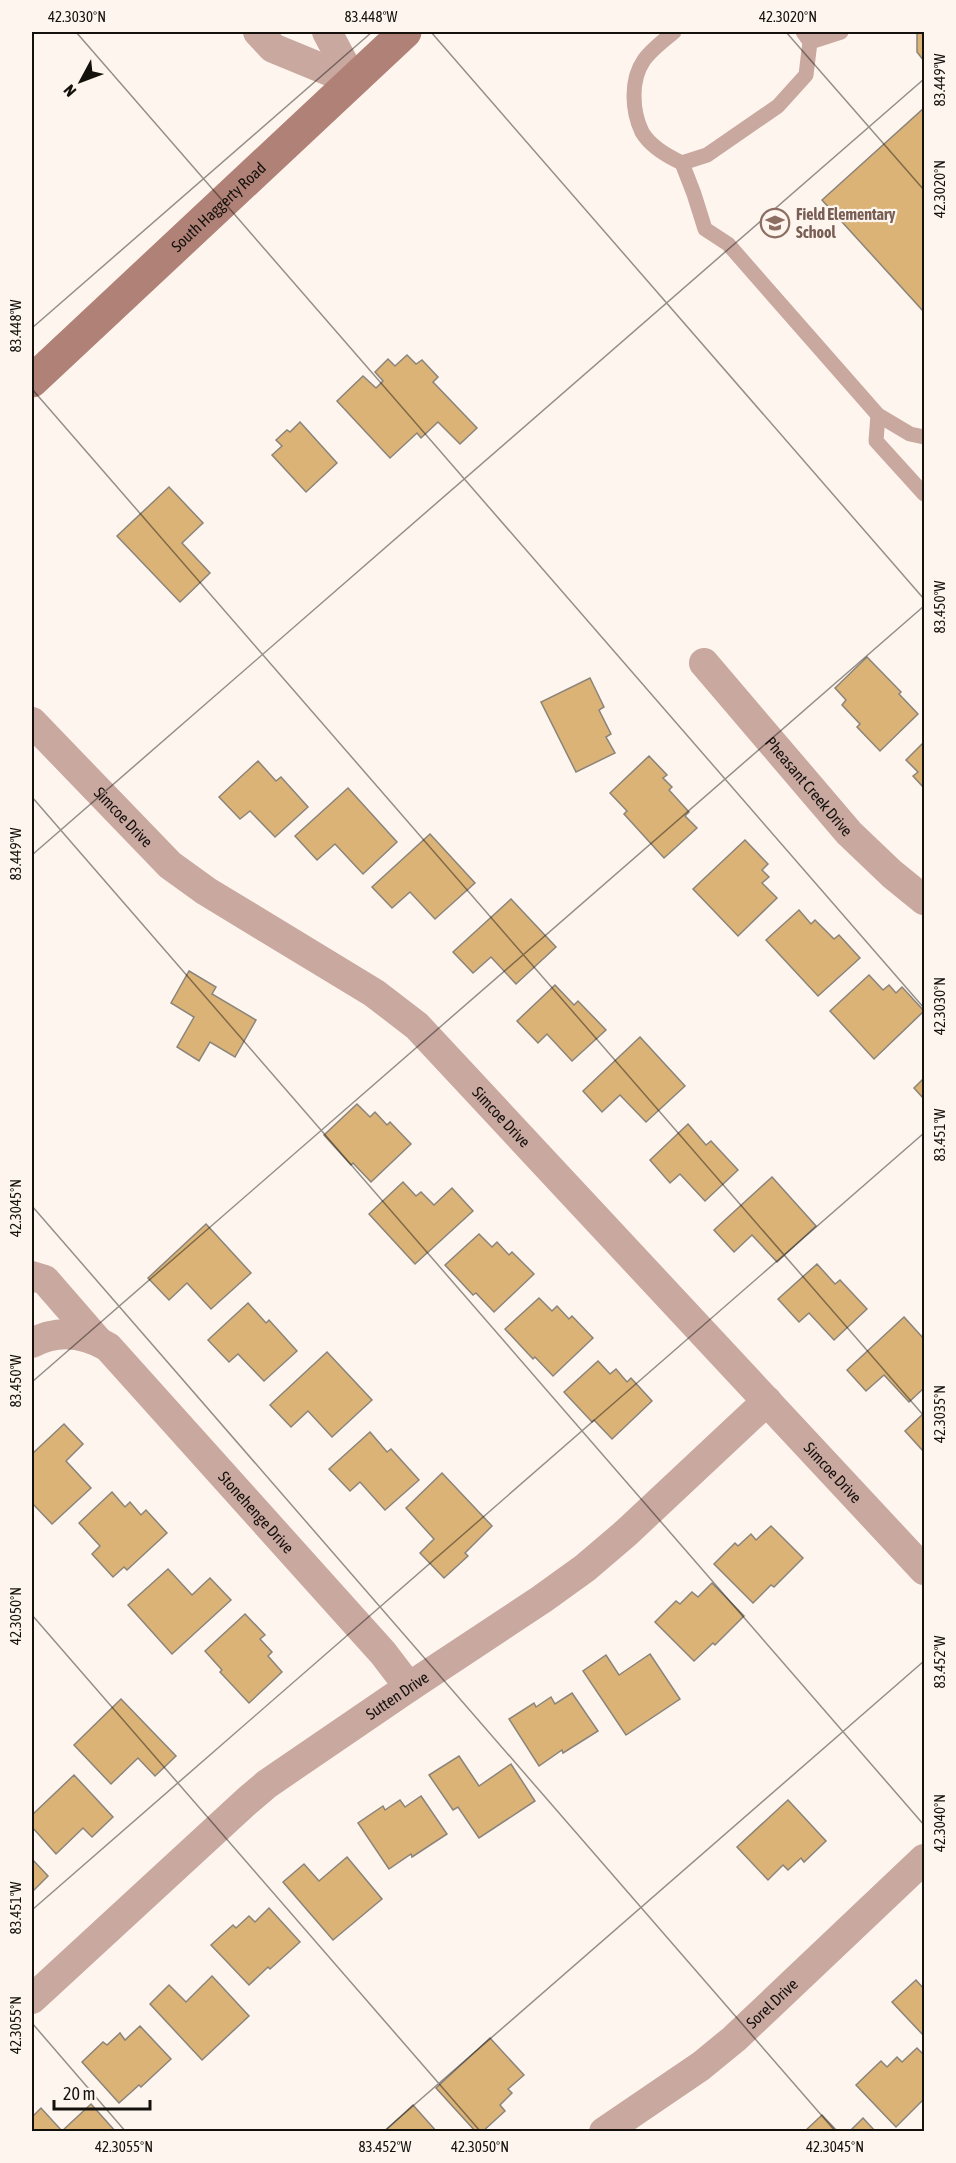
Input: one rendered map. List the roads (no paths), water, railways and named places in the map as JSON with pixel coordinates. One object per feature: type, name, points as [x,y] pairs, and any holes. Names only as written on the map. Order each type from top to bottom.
[{"type":"main road","name":"South Haggerty Road","points":[[32,381],[405,32]]},
{"type":"street","points":[[258,32],[273,48],[353,81]]},
{"type":"street","points":[[327,32],[353,81]]},
{"type":"street","name":"Pheasant Creek Drive","points":[[704,663],[849,832],[892,874],[924,900]]},
{"type":"street","name":"Simcoe Drive","points":[[32,722],[170,865],[206,891],[374,993],[417,1026],[924,1570]]},
{"type":"street","name":"Stonehenge Drive","points":[[32,1276],[45,1280],[98,1341]]},
{"type":"street","name":"Stonehenge Drive","points":[[32,1343],[61,1333],[82,1335],[108,1347],[375,1645],[409,1687]]},
{"type":"street","name":"Sutten Drive","points":[[32,1999],[267,1784],[543,1599],[585,1568],[768,1401]]},
{"type":"street","name":"Sorel Drive","points":[[604,2132],[701,2066],[734,2039],[924,1859]]},
{"type":"lane","points":[[674,32],[644,60],[635,81],[634,105],[643,133],[663,154],[682,163],[705,229],[728,244],[878,415],[910,434],[924,437]]},
{"type":"lane","points":[[682,163],[706,155],[778,106],[806,75],[807,37],[842,32]]},
{"type":"lane","points":[[878,415],[876,441],[924,494]]},
{"type":"place","name":"Field Elementary School","points":[[775,223]]}]
